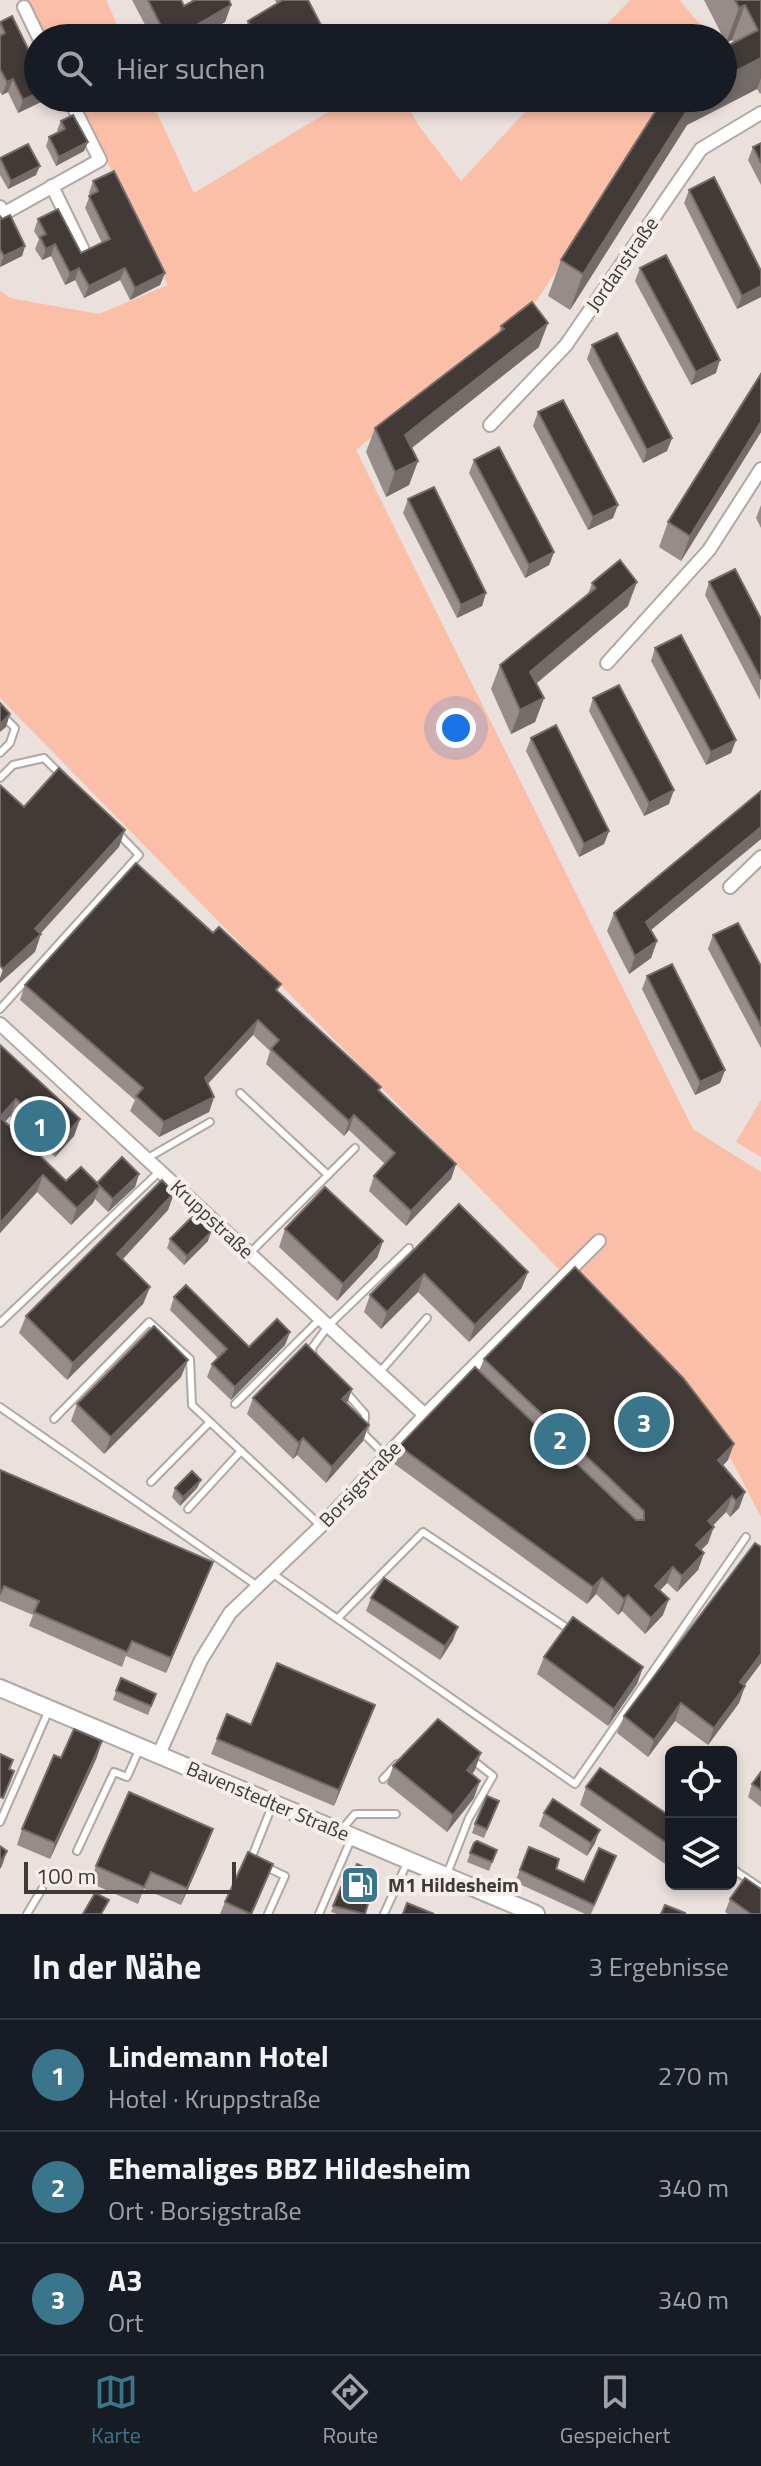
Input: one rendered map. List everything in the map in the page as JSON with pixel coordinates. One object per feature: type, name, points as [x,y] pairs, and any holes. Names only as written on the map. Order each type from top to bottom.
[{"type":"street","points":[[26,2],[34,24]]},
{"type":"street","points":[[0,207],[3,214],[100,160],[76,112]]},
{"type":"street","name":"Jordanstraße","points":[[490,425],[566,345],[701,149],[761,113]]},
{"type":"street","points":[[52,186],[82,248]]},
{"type":"street","points":[[607,663],[709,550],[761,469]]},
{"type":"street","points":[[730,887],[761,857]]},
{"type":"street","name":"Kruppstraße","points":[[0,1024],[425,1415]]},
{"type":"street","name":"Borsigstraße","points":[[159,1754],[211,1641],[256,1585],[321,1526],[425,1415],[471,1376],[599,1241]]},
{"type":"street","name":"Bavenstedter Straße","points":[[0,1688],[536,1914]]},
{"type":"lane","points":[[0,713],[15,728],[10,743],[0,753]]},
{"type":"lane","points":[[0,778],[13,765],[44,758],[65,779]]},
{"type":"lane","points":[[0,1009],[139,855],[108,822]]},
{"type":"lane","points":[[240,1093],[328,1175]]},
{"type":"lane","points":[[146,1159],[210,1122]]},
{"type":"lane","points":[[250,1254],[355,1148]]},
{"type":"lane","points":[[0,1323],[160,1171]]},
{"type":"lane","points":[[235,1404],[409,1248]]},
{"type":"lane","points":[[379,1373],[427,1318]]},
{"type":"lane","points":[[54,1419],[149,1322],[190,1359],[192,1405],[321,1526]]},
{"type":"lane","points":[[323,1367],[314,1357],[312,1348],[324,1322]]},
{"type":"lane","points":[[342,1388],[365,1414],[364,1434],[386,1456]]},
{"type":"lane","points":[[0,1407],[256,1585]]},
{"type":"lane","points":[[151,1482],[210,1422]]},
{"type":"lane","points":[[188,1509],[241,1451]]},
{"type":"lane","points":[[338,1618],[423,1532],[581,1637]]},
{"type":"lane","points":[[270,1572],[575,1784],[746,1537]]},
{"type":"lane","points":[[633,1672],[647,1680]]},
{"type":"lane","points":[[0,1822],[49,1708]]},
{"type":"lane","points":[[77,1851],[114,1772],[127,1777],[140,1746]]},
{"type":"lane","points":[[446,1876],[469,1818],[493,1776],[468,1757]]},
{"type":"lane","points":[[383,1779],[402,1758]]},
{"type":"lane","points":[[585,1768],[598,1777]]},
{"type":"lane","points":[[268,1914],[285,1876],[251,1859],[274,1803]]},
{"type":"lane","points":[[319,1914],[355,1814],[396,1814]]},
{"type":"lane","points":[[384,1914],[408,1860]]},
{"type":"lane","points":[[737,1872],[761,1888]]},
{"type":"lane","points":[[27,1914],[42,1889]]},
{"type":"shaded area","points":[[28,0],[106,0],[117,24],[39,24]]},
{"type":"shaded area","points":[[630,0],[679,0],[700,24],[607,24]]},
{"type":"shaded area","points":[[83,112],[156,112],[194,193],[328,112],[411,112],[461,181],[525,112],[664,112],[537,300],[356,450],[693,1129],[761,1172],[761,1517],[732,1461],[680,1393],[0,698],[0,291],[10,298],[99,314],[168,285]]},
{"type":"shaded area","points":[[761,1100],[761,1157],[736,1142]]},
{"type":"building","points":[[148,0],[181,0],[184,6],[195,0],[229,0],[231,5],[198,24],[160,24]]},
{"type":"building","points":[[283,0],[308,0],[320,24],[250,24],[248,21]]},
{"type":"building","points":[[735,0],[761,0],[761,58],[737,71],[737,41],[758,30],[745,5],[739,8]]},
{"type":"building","points":[[12,16],[24,41],[23,100],[13,79],[7,82],[0,69],[0,36],[5,33],[0,22]]},
{"type":"building","points":[[655,112],[686,112],[583,274],[561,260]]},
{"type":"building","points":[[73,115],[88,142],[59,157],[49,137],[65,129],[61,121]]},
{"type":"building","points":[[761,143],[761,163],[753,147]]},
{"type":"building","points":[[28,144],[40,166],[11,181],[0,158]]},
{"type":"building","points":[[114,171],[165,273],[135,288],[125,268],[89,286],[79,268],[70,273],[55,244],[46,249],[40,237],[46,234],[38,219],[58,209],[81,253],[110,239],[89,196],[98,191],[93,181]]},
{"type":"building","points":[[714,177],[761,271],[761,286],[742,296],[689,190]]},
{"type":"building","points":[[10,215],[25,246],[4,256],[0,249],[0,216],[2,219]]},
{"type":"building","points":[[666,255],[720,360],[696,372],[640,268]]},
{"type":"building","points":[[532,302],[548,323],[405,435],[418,461],[395,472],[375,428],[504,329],[501,326]]},
{"type":"building","points":[[617,333],[672,438],[647,450],[592,345]]},
{"type":"building","points":[[761,374],[761,422],[690,536],[668,522]]},
{"type":"building","points":[[563,400],[618,505],[593,517],[538,412]]},
{"type":"building","points":[[499,447],[554,552],[529,565],[474,460]]},
{"type":"building","points":[[434,487],[486,593],[461,605],[408,499]]},
{"type":"building","points":[[620,560],[637,582],[530,672],[544,698],[520,710],[500,665],[596,588],[592,583]]},
{"type":"building","points":[[735,569],[761,619],[761,679],[709,582]]},
{"type":"building","points":[[681,635],[736,740],[711,752],[655,648]]},
{"type":"building","points":[[619,685],[674,790],[649,803],[593,698]]},
{"type":"building","points":[[0,703],[10,714],[0,724]]},
{"type":"building","points":[[556,725],[609,831],[584,844],[531,738]]},
{"type":"building","points":[[59,768],[125,830],[35,929],[41,934],[3,969],[0,965],[0,785],[24,807]]},
{"type":"building","points":[[761,791],[761,827],[646,922],[657,941],[635,956],[614,913]]},
{"type":"building","points":[[136,863],[213,933],[219,927],[281,984],[276,990],[381,1087],[378,1090],[456,1164],[411,1211],[374,1176],[395,1153],[354,1115],[349,1121],[271,1049],[279,1040],[258,1020],[205,1078],[214,1097],[164,1122],[136,1096],[143,1088],[25,985]]},
{"type":"building","points":[[738,923],[761,966],[761,1026],[713,935]]},
{"type":"building","points":[[672,964],[725,1070],[700,1082],[647,976]]},
{"type":"building","points":[[0,1045],[80,1119],[61,1140],[16,1099],[0,1117]]},
{"type":"building","points":[[0,1117],[66,1181],[81,1167],[100,1186],[77,1208],[43,1175],[0,1223]]},
{"type":"building","points":[[122,1157],[139,1174],[113,1199],[97,1183]]},
{"type":"building","points":[[162,1180],[174,1193],[117,1254],[150,1287],[73,1363],[26,1316]]},
{"type":"building","points":[[325,1187],[383,1241],[343,1284],[285,1229]]},
{"type":"building","points":[[459,1204],[528,1272],[475,1325],[424,1274],[387,1312],[370,1295]]},
{"type":"building","points":[[194,1215],[211,1232],[187,1256],[170,1239]]},
{"type":"building","points":[[575,1267],[683,1378],[734,1444],[718,1460],[745,1492],[736,1501],[732,1496],[708,1521],[714,1527],[696,1545],[704,1553],[682,1576],[673,1567],[655,1586],[669,1599],[651,1618],[628,1595],[624,1599],[602,1578],[593,1587],[399,1446],[475,1367],[636,1520],[644,1520],[644,1511],[484,1359]]},
{"type":"building","points":[[186,1285],[249,1347],[277,1319],[290,1332],[235,1387],[212,1364],[227,1349],[174,1297]]},
{"type":"building","points":[[154,1326],[188,1360],[111,1437],[77,1404]]},
{"type":"building","points":[[306,1344],[352,1389],[342,1399],[369,1425],[332,1467],[303,1438],[299,1443],[253,1398]]},
{"type":"building","points":[[0,1470],[213,1562],[171,1658],[132,1641],[127,1652],[34,1612],[39,1601],[4,1586],[0,1594]]},
{"type":"building","points":[[192,1471],[201,1480],[183,1497],[175,1488]]},
{"type":"building","points":[[755,1543],[761,1547],[761,1654],[740,1682],[745,1686],[714,1728],[681,1703],[654,1740],[624,1716]]},
{"type":"building","points":[[384,1578],[458,1627],[445,1646],[371,1598]]},
{"type":"building","points":[[573,1617],[643,1667],[614,1709],[544,1657]]},
{"type":"building","points":[[277,1663],[375,1705],[339,1790],[217,1739],[227,1714],[251,1725]]},
{"type":"building","points":[[121,1678],[156,1694],[151,1706],[116,1691]]},
{"type":"building","points":[[438,1719],[481,1753],[467,1770],[480,1781],[453,1815],[393,1766]]},
{"type":"building","points":[[74,1729],[102,1741],[55,1843],[22,1829],[54,1755],[61,1758]]},
{"type":"building","points":[[0,1754],[13,1760],[9,1769],[14,1771],[3,1798],[0,1797]]},
{"type":"building","points":[[600,1768],[665,1813],[665,1842],[586,1787]]},
{"type":"building","points":[[761,1772],[761,1790],[752,1784]]},
{"type":"building","points":[[129,1792],[213,1829],[187,1888],[151,1872],[144,1887],[96,1866]]},
{"type":"building","points":[[487,1796],[499,1801],[487,1829],[475,1824]]},
{"type":"building","points":[[553,1799],[600,1830],[591,1843],[544,1813]]},
{"type":"building","points":[[477,1841],[497,1850],[492,1862],[470,1853]]},
{"type":"building","points":[[0,1846],[7,1851],[0,1863]]},
{"type":"building","points":[[529,1847],[559,1859],[556,1869],[584,1882],[599,1848],[616,1856],[594,1905],[520,1870]]},
{"type":"building","points":[[248,1852],[273,1864],[251,1914],[225,1902]]},
{"type":"building","points":[[357,1864],[377,1873],[365,1914],[333,1906],[341,1887],[347,1889]]},
{"type":"building","points":[[745,1878],[761,1889],[761,1914],[751,1914],[730,1899]]},
{"type":"building","points":[[95,1893],[109,1900],[101,1914],[83,1914]]},
{"type":"building","points":[[407,1903],[434,1914],[403,1914]]},
{"type":"building","points":[[665,1905],[685,1913],[685,1914],[661,1914]]},
{"type":"place","name":"Lindemann Hotel","points":[[40,1126]]},
{"type":"place","name":"A3","points":[[644,1422]]},
{"type":"place","name":"Ehemaliges BBZ Hildesheim","points":[[560,1439]]},
{"type":"place","name":"M1 Hildesheim","points":[[360,1885]]}]
